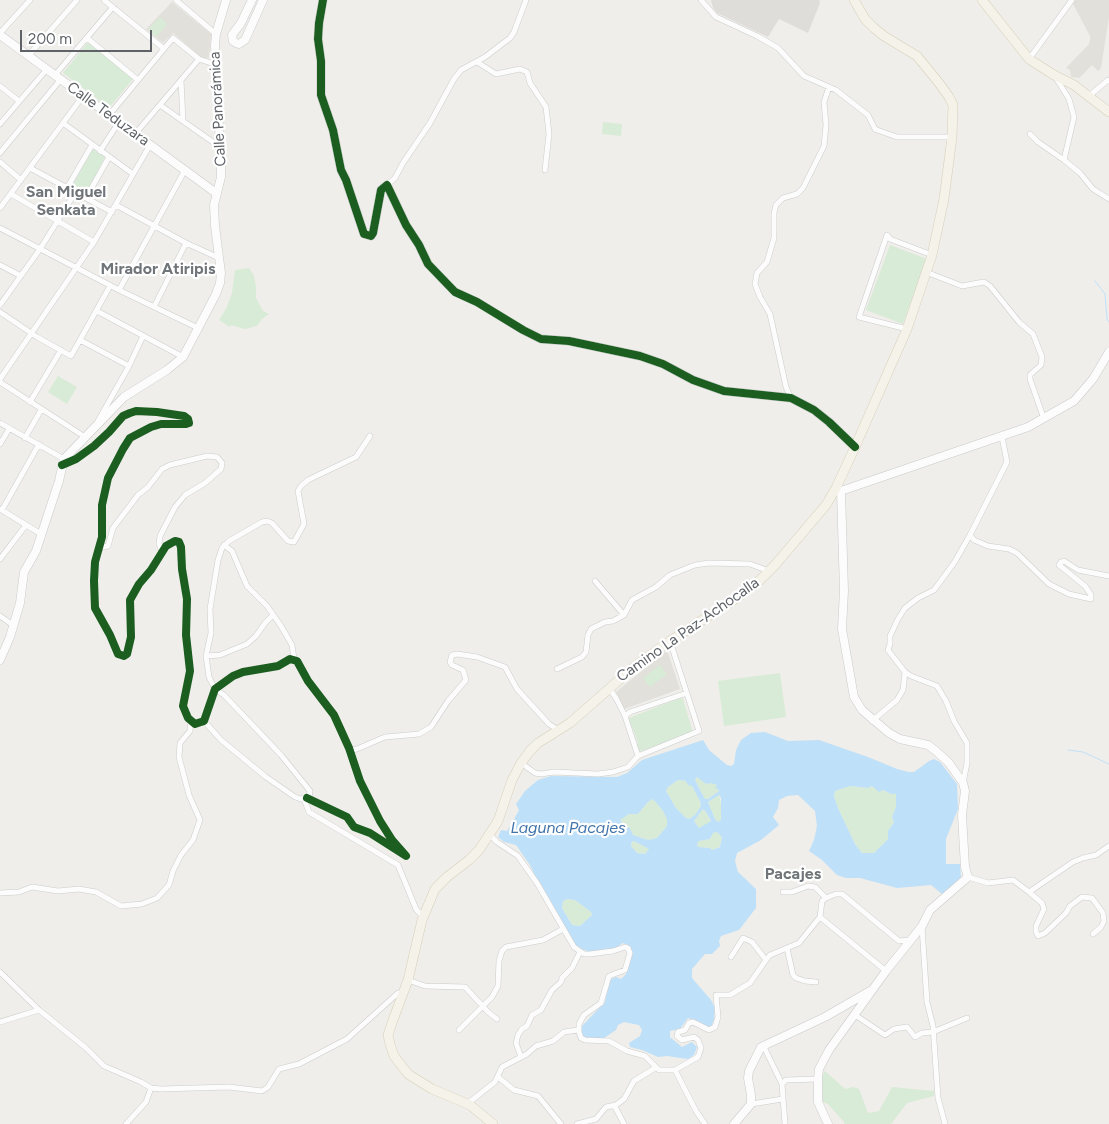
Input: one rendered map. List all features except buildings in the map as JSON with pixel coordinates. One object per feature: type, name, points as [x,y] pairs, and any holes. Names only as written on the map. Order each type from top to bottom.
[{"type":"main road","name":"Camino La Paz-Achocalla","points":[[493,1124],[481,1113],[466,1104],[415,1080],[394,1056],[388,1035],[408,980],[423,917],[435,890],[447,877],[469,860],[489,834],[498,821],[520,763],[538,743],[570,723],[608,687],[670,641],[738,597],[769,572],[839,489],[855,447],[907,329],[936,243],[952,137],[953,105],[949,97],[916,56],[884,36],[864,19],[854,0]]},
{"type":"main road","points":[[982,0],[1029,60],[1074,85],[1109,112]]},
{"type":"street","points":[[28,56],[77,0]]},
{"type":"street","points":[[104,0],[163,48]]},
{"type":"street","points":[[176,0],[216,34]]},
{"type":"street","name":"Calle Panorámica","points":[[0,660],[8,643],[20,604],[24,572],[36,551],[63,462],[124,397],[167,370],[183,357],[220,282],[221,273],[215,226],[216,193],[221,177],[214,64],[216,34],[226,0]]},
{"type":"street","points":[[252,0],[232,35],[236,43],[239,44],[245,40],[263,0]]},
{"type":"street","points":[[323,0],[318,39],[321,61],[321,95],[333,130],[341,170],[362,228],[367,236],[371,236],[374,233],[378,199],[381,190],[395,178],[430,123],[454,79],[461,70],[477,62],[510,38],[526,0]]},
{"type":"street","points":[[701,0],[716,17],[758,36],[778,48],[804,76],[829,87],[863,110],[868,115],[874,129],[897,136],[952,137]]},
{"type":"street","points":[[1029,60],[1072,0]]},
{"type":"street","points":[[0,34],[27,1]]},
{"type":"street","points":[[0,153],[87,38],[113,7]]},
{"type":"street","name":"Calle Teduzara","points":[[0,34],[216,193]]},
{"type":"street","points":[[87,38],[138,80]]},
{"type":"street","points":[[109,115],[173,38],[199,59],[214,64]]},
{"type":"street","points":[[135,134],[199,59]]},
{"type":"street","points":[[477,62],[496,74],[520,69],[527,72],[530,83],[546,107],[550,134],[545,170]]},
{"type":"street","points":[[0,124],[46,69]]},
{"type":"street","points":[[1054,75],[1073,108],[1074,117],[1064,160]]},
{"type":"street","points":[[181,80],[182,121]]},
{"type":"street","points":[[1089,96],[1109,81]]},
{"type":"street","points":[[0,86],[19,101]]},
{"type":"street","points":[[791,398],[786,387],[770,314],[755,284],[757,274],[767,262],[774,238],[774,213],[776,205],[783,198],[797,194],[803,188],[824,146],[826,125],[824,102],[829,87]]},
{"type":"street","points":[[0,208],[83,96]]},
{"type":"street","points":[[160,105],[220,147]]},
{"type":"street","points":[[100,151],[119,122]]},
{"type":"street","points":[[63,123],[92,146],[134,174]]},
{"type":"street","points":[[1030,134],[1080,173],[1093,189],[1109,199]]},
{"type":"street","points":[[85,438],[41,410],[0,380],[94,242],[150,145]]},
{"type":"street","points":[[67,188],[92,146]]},
{"type":"street","points":[[86,198],[108,157]]},
{"type":"street","points":[[0,162],[21,180]]},
{"type":"street","points":[[30,168],[112,212]]},
{"type":"street","points":[[119,290],[185,170]]},
{"type":"street","points":[[387,185],[406,225],[428,264],[455,292],[477,302],[541,339],[575,342],[640,356],[663,364],[693,380],[724,391],[791,398],[814,410],[830,422],[855,447]]},
{"type":"street","points":[[0,305],[40,250],[75,193]]},
{"type":"street","points":[[11,194],[94,242]]},
{"type":"street","points":[[116,205],[186,243],[219,258]]},
{"type":"street","points":[[0,228],[110,286],[198,328]]},
{"type":"street","points":[[907,329],[859,316],[887,235],[890,239],[932,255]]},
{"type":"street","points":[[154,307],[186,243]]},
{"type":"street","points":[[0,265],[20,276]]},
{"type":"street","points":[[926,272],[962,286],[984,282],[990,286],[1019,322],[1033,334],[1042,357],[1041,365],[1030,375],[1030,378],[1044,419]]},
{"type":"street","points":[[0,312],[31,333],[71,356],[110,286]]},
{"type":"street","points":[[97,310],[183,357]]},
{"type":"street","points":[[93,430],[129,366],[143,336]]},
{"type":"street","points":[[80,340],[129,366]]},
{"type":"street","points":[[30,402],[61,350]]},
{"type":"street","points":[[963,783],[949,763],[936,751],[928,745],[900,739],[889,734],[872,721],[854,697],[843,638],[844,591],[839,489],[1002,437],[1044,419],[1074,401],[1093,379],[1109,352]]},
{"type":"street","points":[[25,438],[41,410]]},
{"type":"street","points":[[0,423],[39,444],[63,462],[76,460],[109,432],[123,416],[130,412],[157,412],[178,415],[188,419],[189,423],[186,424],[151,426],[130,438],[123,448],[108,478],[105,491],[102,505],[102,537],[95,562],[94,581],[96,608],[118,654],[124,656],[127,654],[130,646],[130,600],[139,584],[169,543],[175,541],[179,542],[181,546],[187,599],[186,636],[190,662],[190,672],[183,706],[191,722],[190,731],[180,743],[179,757],[189,796],[200,820],[193,840],[181,855],[173,870],[169,886],[157,898],[142,904],[121,906],[96,892],[79,888],[58,891],[32,887],[19,892],[0,893]]},
{"type":"street","points":[[0,444],[9,429]]},
{"type":"street","points":[[305,798],[309,797],[310,791],[282,755],[215,689],[208,677],[206,656],[211,633],[210,609],[216,568],[224,545],[234,536],[255,524],[267,521],[272,523],[288,541],[294,542],[304,524],[298,492],[301,486],[308,480],[356,457],[370,436]]},
{"type":"street","points":[[968,878],[964,858],[963,783],[967,763],[967,743],[937,686],[910,676],[888,650],[890,636],[905,608],[918,598],[934,590],[954,563],[970,535],[1007,462],[1002,437]]},
{"type":"street","points":[[39,444],[1,509],[41,534]]},
{"type":"street","points":[[99,548],[108,546],[113,528],[162,469],[170,465],[207,456],[219,458],[222,463],[221,469],[205,483],[178,501],[160,536],[159,544],[162,551]]},
{"type":"street","points":[[0,559],[26,525]]},
{"type":"street","points":[[970,535],[974,540],[988,546],[1009,549],[1017,554],[1049,584],[1069,594],[1091,599],[1091,595],[1085,586],[1059,565],[1061,562],[1064,561],[1078,570],[1109,576]]},
{"type":"street","points":[[204,720],[221,740],[266,777],[295,797],[305,798],[347,816],[354,827],[370,833],[406,856],[392,840],[380,821],[360,781],[349,748],[334,715],[294,659],[292,645],[274,615],[247,586],[232,551],[224,545]]},
{"type":"street","points":[[557,668],[582,657],[586,652],[588,635],[591,628],[613,621],[624,615],[632,600],[656,587],[670,575],[695,565],[709,563],[750,564],[769,572]]},
{"type":"street","points":[[595,581],[624,615]]},
{"type":"street","points":[[206,656],[220,655],[247,644],[256,636],[265,622],[274,615]]},
{"type":"street","points":[[0,616],[13,625]]},
{"type":"street","points":[[520,763],[535,773],[541,774],[554,772],[598,774],[613,772],[628,767],[638,756],[699,731],[670,641]]},
{"type":"street","points":[[349,748],[352,750],[357,749],[385,737],[419,734],[431,727],[466,680],[463,670],[452,665],[450,662],[450,658],[454,654],[477,657],[505,667],[517,689],[549,724],[559,730]]},
{"type":"street","points":[[191,722],[195,724],[204,720],[215,689],[233,676],[243,672],[278,666],[290,659],[294,659]]},
{"type":"street","points":[[872,721],[897,700],[903,690],[905,672]]},
{"type":"street","points":[[608,687],[625,716],[638,756]]},
{"type":"street","points":[[625,716],[630,712],[687,692]]},
{"type":"street","points":[[305,798],[309,812],[398,865],[418,914],[423,917]]},
{"type":"street","points":[[489,834],[497,842],[518,856],[536,882],[571,944],[580,952],[590,954],[628,948],[630,953],[625,970],[609,976],[601,1003],[584,1015],[578,1030],[581,1038],[585,1040],[601,1040],[614,1043],[629,1052],[645,1056],[659,1070],[675,1070],[698,1057],[701,1048],[694,1037],[682,1040],[677,1036],[678,1032],[685,1030],[689,1023],[693,1022],[709,1030],[715,1027],[718,1017],[716,995],[730,995],[750,983],[770,955],[799,943],[820,917],[822,901],[826,898],[842,894],[899,941],[911,940]]},
{"type":"street","points":[[1029,892],[1073,862],[1096,854],[1109,846]]},
{"type":"street","points":[[968,878],[988,883],[1012,880],[1029,892],[1042,903],[1044,909],[1036,926],[1038,936],[1045,933],[1066,913],[1070,906],[1082,897],[1088,896],[1092,898],[1103,913],[1104,920],[1101,927],[1093,934]]},
{"type":"street","points":[[828,1124],[818,1102],[818,1079],[820,1069],[829,1050],[886,971],[922,926],[930,910],[968,878]]},
{"type":"street","points":[[782,892],[792,892],[808,886],[815,887],[826,898]]},
{"type":"street","points":[[820,917],[886,971]]},
{"type":"street","points":[[922,926],[927,1002],[933,1032],[938,1098],[945,1124]]},
{"type":"street","points":[[459,1030],[483,1006],[498,986],[499,961],[502,951],[506,947],[543,940],[563,929]]},
{"type":"street","points":[[731,957],[743,938],[752,942],[766,960]]},
{"type":"street","points":[[787,948],[793,975],[796,978],[816,982]]},
{"type":"street","points":[[521,1057],[516,1042],[518,1035],[527,1026],[532,1015],[541,1010],[552,990],[572,968],[580,952]]},
{"type":"street","points":[[0,975],[86,1048],[104,1066],[151,1088],[176,1090],[228,1087],[262,1091],[268,1088],[279,1069],[299,1064],[347,1039],[398,992],[404,993]]},
{"type":"street","points":[[408,980],[425,986],[465,987],[497,1019]]},
{"type":"street","points":[[734,1124],[751,1104],[749,1071],[763,1045],[801,1030],[872,990]]},
{"type":"street","points":[[0,1022],[39,1010]]},
{"type":"street","points":[[855,1015],[885,1034],[894,1029],[907,1027],[915,1037],[968,1018]]},
{"type":"street","points":[[466,1104],[495,1082],[502,1066],[521,1057],[536,1046],[553,1042],[564,1032],[578,1030]]},
{"type":"street","points":[[763,1045],[782,1084],[785,1124]]},
{"type":"street","points":[[577,1124],[596,1119],[606,1107],[624,1099],[634,1081],[656,1068]]},
{"type":"street","points":[[675,1070],[696,1111],[705,1124]]},
{"type":"street","points":[[498,1077],[514,1090],[538,1096],[561,1124]]},
{"type":"street","points":[[782,1084],[786,1080],[818,1079]]},
{"type":"street","points":[[126,1124],[146,1102],[151,1088]]},
{"type":"street","points":[[751,1104],[783,1099]]},
{"type":"street","points":[[614,1105],[624,1124]]},
{"type":"shaded area","points":[[711,0],[819,0],[820,3],[808,33],[779,19],[768,37],[717,13],[713,8]]},
{"type":"shaded area","points":[[1074,0],[1109,0],[1109,17],[1101,68],[1098,71],[1092,65],[1079,78],[1071,77],[1070,70],[1066,68],[1089,44],[1090,36],[1072,2]]},
{"type":"shaded area","points":[[172,2],[211,34],[209,58],[202,58],[173,33],[163,43],[146,29]]},
{"type":"shaded area","points":[[665,652],[668,653],[680,689],[624,709],[616,692]]},
{"type":"green space","points":[[160,17],[167,24],[156,37],[148,30]]},
{"type":"green space","points":[[88,42],[133,79],[109,108],[63,73]]},
{"type":"green space","points":[[603,122],[622,124],[621,136],[602,134]]},
{"type":"green space","points":[[93,149],[105,157],[86,194],[72,186]]},
{"type":"green space","points":[[890,245],[927,259],[903,324],[866,310]]},
{"type":"green space","points":[[249,268],[254,276],[256,298],[263,311],[269,314],[257,326],[245,329],[231,325],[230,327],[219,320],[226,309],[232,293],[235,270]]},
{"type":"green space","points":[[58,376],[77,387],[67,404],[48,392]]},
{"type":"green space","points":[[660,665],[667,674],[650,687],[643,678]]},
{"type":"green space","points":[[780,673],[786,717],[724,726],[718,681]]},
{"type":"green space","points":[[680,698],[683,699],[693,733],[638,752],[636,747],[638,743],[632,726],[629,724],[629,718]]},
{"type":"green space","points":[[697,777],[717,785],[719,791],[705,799],[695,779]]},
{"type":"green space","points":[[678,780],[686,781],[692,786],[700,801],[701,806],[695,815],[689,819],[676,808],[666,791],[668,787]]},
{"type":"green space","points":[[850,786],[868,788],[873,786],[891,794],[896,794],[896,807],[892,817],[894,822],[888,831],[888,839],[874,853],[862,853],[855,844],[838,808],[834,796],[835,791]]},
{"type":"green space","points":[[719,795],[721,820],[718,822],[708,802]]},
{"type":"green space","points":[[653,799],[663,811],[667,819],[667,826],[657,838],[648,840],[633,835],[630,828],[626,827],[619,819],[629,814],[638,814]]},
{"type":"green space","points":[[703,809],[711,822],[699,828],[694,821]]},
{"type":"green space","points":[[717,832],[722,837],[720,847],[712,850],[698,847],[699,841],[710,839],[713,833]]},
{"type":"green space","points":[[632,841],[650,849],[645,854],[637,853],[631,846]]},
{"type":"green space","points":[[568,899],[575,900],[591,912],[592,915],[580,926],[572,925],[562,908],[563,901]]},
{"type":"green space","points":[[825,1071],[845,1089],[853,1087],[859,1089],[868,1113],[879,1111],[892,1087],[934,1091],[934,1096],[907,1103],[891,1124],[844,1124],[828,1104],[823,1102],[822,1076]]},
{"type":"water","name":"Laguna Pacajes","points":[[765,732],[788,741],[819,740],[909,772],[914,772],[934,759],[940,762],[957,784],[958,809],[946,839],[946,864],[960,864],[961,878],[942,894],[931,885],[897,888],[860,878],[846,878],[837,875],[822,860],[809,851],[817,826],[815,811],[798,795],[787,796],[779,800],[778,808],[773,817],[779,825],[761,840],[737,853],[735,861],[738,872],[756,889],[756,908],[739,930],[721,936],[720,946],[712,954],[705,954],[692,969],[692,978],[711,1000],[715,1008],[714,1020],[711,1027],[706,1028],[688,1018],[680,1029],[670,1031],[670,1037],[682,1047],[692,1042],[697,1047],[694,1055],[688,1059],[667,1056],[658,1057],[630,1047],[629,1043],[640,1036],[642,1030],[639,1025],[624,1022],[604,1038],[585,1038],[581,1033],[581,1027],[605,1002],[609,980],[616,977],[621,979],[626,974],[632,951],[628,945],[623,943],[611,951],[590,952],[575,947],[546,899],[530,865],[516,845],[504,842],[498,837],[501,830],[507,831],[519,810],[516,804],[525,791],[538,780],[551,776],[617,777],[627,773],[642,760],[703,740],[709,750],[727,765],[731,766],[734,764],[736,750],[741,740],[751,733]],"holes":[[[697,777],[706,784],[717,785],[715,788],[719,791],[705,799],[695,779]],[[678,780],[686,781],[688,785],[692,786],[701,806],[695,815],[689,819],[686,818],[676,808],[666,791],[668,787]],[[850,786],[868,788],[872,786],[879,792],[883,790],[896,794],[896,807],[892,817],[894,822],[888,831],[888,839],[874,853],[862,853],[855,844],[834,796],[835,791]],[[719,795],[721,798],[721,820],[718,822],[708,802]],[[653,799],[663,811],[667,819],[667,826],[657,838],[648,840],[633,835],[630,828],[626,827],[620,820],[629,814],[638,814]],[[703,809],[711,821],[699,828],[694,821]],[[717,832],[722,837],[720,847],[712,850],[710,848],[698,847],[699,841],[710,839],[713,833]],[[632,841],[649,849],[645,854],[637,853],[631,846]],[[568,899],[575,900],[591,912],[592,915],[580,926],[572,925],[562,908],[563,901]]]},
{"type":"waterway","points":[[1095,281],[1105,294],[1107,319],[1109,322]]},
{"type":"waterway","points":[[1068,750],[1083,752],[1109,764]]},
{"type":"cycle path","points":[[323,0],[318,39],[321,61],[321,95],[333,130],[341,170],[364,234],[371,236],[373,233],[381,190],[387,185],[406,225],[428,264],[455,292],[477,302],[541,339],[569,341],[640,356],[663,364],[693,380],[724,391],[791,398],[814,410],[855,447]]},
{"type":"cycle path","points":[[62,465],[76,459],[94,446],[123,416],[130,413],[136,411],[157,412],[184,416],[188,419],[189,423],[186,424],[161,424],[130,438],[108,478],[102,505],[102,537],[95,562],[95,608],[118,654],[124,656],[127,654],[131,637],[130,600],[166,546],[175,541],[179,542],[187,599],[186,635],[190,671],[183,706],[188,718],[195,724],[204,721],[215,689],[233,676],[243,672],[278,666],[290,659],[297,661],[308,681],[334,715],[349,748],[360,781],[380,821],[392,840],[406,856],[370,833],[354,827],[347,817],[307,798]]},
{"type":"district","name":"San Miguel Senkata","points":[[66,201]]},
{"type":"district","name":"Mirador Atiripis","points":[[158,269]]},
{"type":"district","name":"Pacajes","points":[[793,874]]}]
